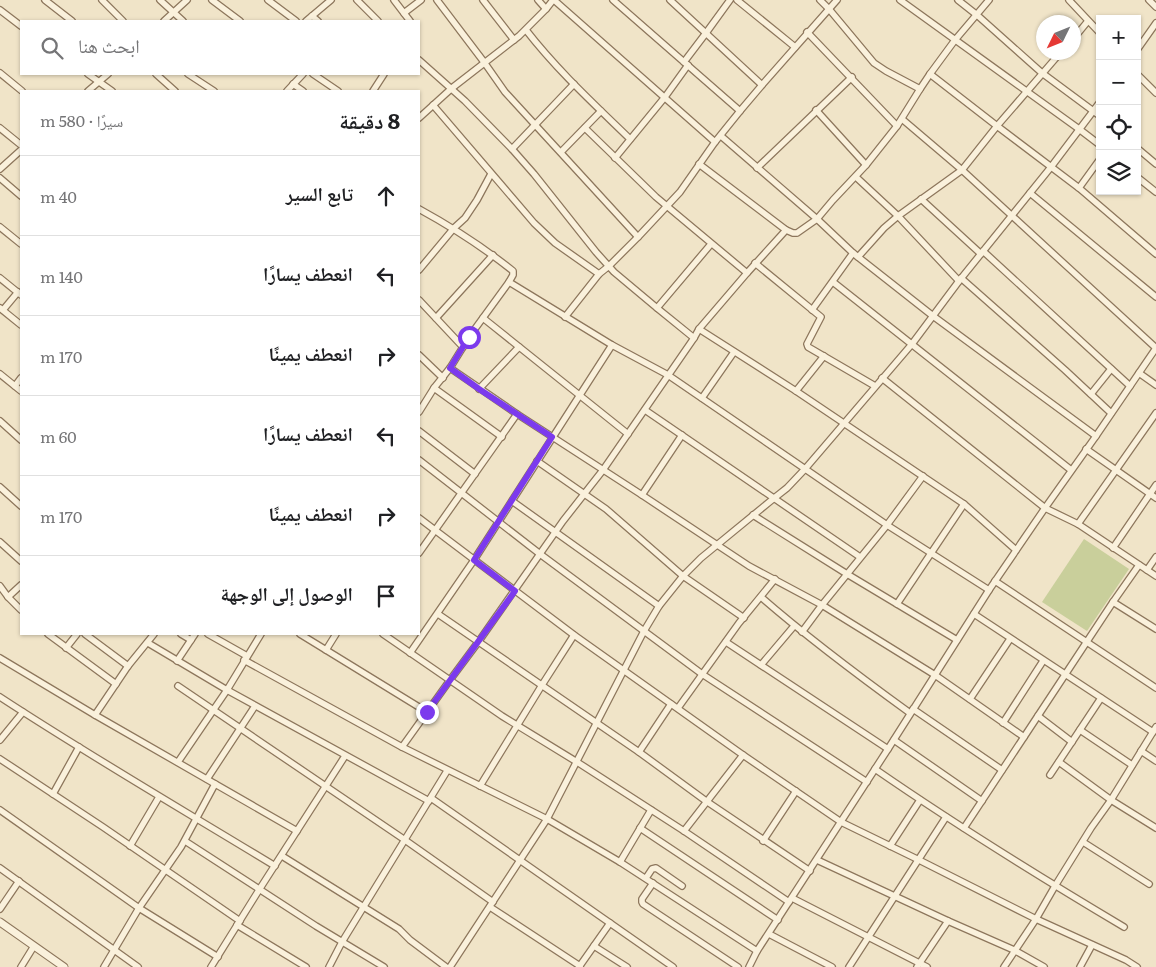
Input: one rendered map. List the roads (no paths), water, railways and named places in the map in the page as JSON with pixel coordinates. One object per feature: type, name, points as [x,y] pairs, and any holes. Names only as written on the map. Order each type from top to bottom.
[{"type":"street","points":[[45,0],[71,20]]},
{"type":"street","points":[[102,0],[122,20]]},
{"type":"street","points":[[160,0],[182,20]]},
{"type":"street","points":[[165,20],[187,0]]},
{"type":"street","points":[[212,0],[236,20]]},
{"type":"street","points":[[268,0],[295,20]]},
{"type":"street","points":[[357,0],[377,20]]},
{"type":"street","points":[[394,0],[409,20]]},
{"type":"street","points":[[404,13],[421,0]]},
{"type":"street","points":[[437,0],[505,92],[638,238]]},
{"type":"street","points":[[483,0],[514,40]]},
{"type":"street","points":[[538,0],[546,9]]},
{"type":"street","points":[[420,117],[452,88],[526,30],[554,0],[715,142]]},
{"type":"street","points":[[613,0],[740,111]]},
{"type":"street","points":[[670,0],[762,85]]},
{"type":"street","points":[[615,158],[665,97],[729,0]]},
{"type":"street","points":[[737,0],[795,47]]},
{"type":"street","points":[[820,0],[874,63],[920,89]]},
{"type":"street","points":[[565,317],[599,274],[638,238],[686,185],[715,142],[740,111],[836,0]]},
{"type":"street","points":[[900,0],[1096,142]]},
{"type":"street","points":[[958,0],[1042,73],[1096,113]]},
{"type":"street","points":[[699,164],[786,230],[797,233],[817,219],[866,166],[902,119],[930,74],[988,0]]},
{"type":"street","points":[[1070,0],[1096,29]]},
{"type":"street","points":[[1149,0],[1156,7]]},
{"type":"street","points":[[307,20],[326,1]]},
{"type":"street","points":[[0,10],[20,25]]},
{"type":"street","points":[[312,16],[317,20]]},
{"type":"street","points":[[1081,30],[1088,21]]},
{"type":"street","points":[[1141,44],[1156,23]]},
{"type":"street","points":[[526,30],[546,55],[630,139]]},
{"type":"street","points":[[807,32],[897,126]]},
{"type":"street","points":[[812,310],[832,282],[884,228],[962,170],[996,126],[1054,60]]},
{"type":"street","points":[[420,61],[452,88],[512,149],[608,266],[694,338]]},
{"type":"street","points":[[0,73],[21,90]]},
{"type":"street","points":[[930,74],[1079,188],[1156,254]]},
{"type":"street","points":[[90,75],[111,90]]},
{"type":"street","points":[[89,90],[107,75]]},
{"type":"street","points":[[157,75],[175,90]]},
{"type":"street","points":[[190,75],[212,90]]},
{"type":"street","points":[[287,90],[302,75]]},
{"type":"street","points":[[314,75],[337,90]]},
{"type":"street","points":[[374,90],[383,75]]},
{"type":"street","points":[[757,168],[852,77]]},
{"type":"street","points":[[1141,78],[1156,93]]},
{"type":"street","points":[[293,84],[302,90]]},
{"type":"street","points":[[512,149],[574,84]]},
{"type":"street","points":[[433,104],[525,214],[544,233],[599,274]]},
{"type":"street","points":[[282,856],[399,929],[410,940],[448,967],[492,904],[547,819],[658,606],[683,576],[718,544],[787,488],[805,469],[912,344],[1097,105]]},
{"type":"street","points":[[816,110],[866,166]]},
{"type":"street","points":[[561,152],[601,111]]},
{"type":"street","points":[[749,967],[989,590],[1156,348],[962,170],[902,119]]},
{"type":"street","points":[[0,128],[20,144]]},
{"type":"street","points":[[585,128],[666,207],[747,273]]},
{"type":"street","points":[[720,136],[856,255],[933,316],[1096,436]]},
{"type":"street","points":[[1139,150],[1156,164]]},
{"type":"street","points":[[0,169],[20,151]]},
{"type":"street","points":[[1079,188],[1096,165]]},
{"type":"street","points":[[420,268],[465,218],[491,174]]},
{"type":"street","points":[[856,177],[898,216],[960,280],[1111,413]]},
{"type":"street","points":[[0,178],[20,195]]},
{"type":"street","points":[[1141,180],[1156,192]]},
{"type":"street","points":[[1030,192],[1156,298]]},
{"type":"street","points":[[921,199],[1130,386]]},
{"type":"street","points":[[420,209],[454,228],[513,271],[513,276],[509,282],[420,410]]},
{"type":"street","points":[[0,227],[20,243]]},
{"type":"street","points":[[402,748],[555,532],[603,470],[699,329],[755,263],[786,230]]},
{"type":"street","points":[[657,308],[712,244]]},
{"type":"street","points":[[436,318],[493,255]]},
{"type":"street","points":[[755,263],[819,316],[820,319],[807,345],[875,386]]},
{"type":"street","points":[[0,278],[20,294],[2,309],[20,324]]},
{"type":"street","points":[[509,282],[612,345],[668,375],[887,525],[989,590]]},
{"type":"street","points":[[832,282],[1035,443],[1072,470]]},
{"type":"street","points":[[420,301],[463,347]]},
{"type":"street","points":[[483,318],[628,434]]},
{"type":"street","points":[[699,329],[924,476],[964,504],[1016,550]]},
{"type":"street","points":[[410,653],[474,560],[612,345]]},
{"type":"street","points":[[479,389],[519,347]]},
{"type":"street","points":[[702,398],[734,352]]},
{"type":"street","points":[[420,356],[443,378]]},
{"type":"street","points":[[796,391],[824,356]]},
{"type":"street","points":[[450,368],[479,389],[750,566],[822,605],[934,675],[1024,738]]},
{"type":"street","points":[[1091,394],[1111,368]]},
{"type":"street","points":[[1139,374],[1156,385]]},
{"type":"street","points":[[0,375],[20,390]]},
{"type":"street","points":[[882,378],[1044,508],[1078,524],[1156,576]]},
{"type":"street","points":[[15,386],[20,379]]},
{"type":"street","points":[[434,388],[502,437]]},
{"type":"street","points":[[645,410],[860,557]]},
{"type":"street","points":[[1078,524],[1156,413]]},
{"type":"street","points":[[420,552],[517,414]]},
{"type":"street","points":[[0,421],[20,439]]},
{"type":"street","points":[[420,432],[476,474]]},
{"type":"street","points":[[642,495],[682,435]]},
{"type":"street","points":[[1086,449],[1156,498]]},
{"type":"street","points":[[420,461],[540,554],[702,674],[867,782]]},
{"type":"street","points":[[537,462],[615,516],[683,576],[744,618]]},
{"type":"street","points":[[802,632],[924,476]]},
{"type":"street","points":[[1114,548],[1156,485]]},
{"type":"street","points":[[0,487],[20,505]]},
{"type":"street","points":[[512,501],[658,606]]},
{"type":"street","points":[[897,604],[964,504]]},
{"type":"street","points":[[753,515],[958,640]]},
{"type":"street","points":[[420,519],[574,635],[841,822],[1137,967]]},
{"type":"street","points":[[0,542],[20,560]]},
{"type":"street","points":[[1147,570],[1156,557]]},
{"type":"street","points":[[964,828],[1113,602],[1139,566]]},
{"type":"street","points":[[678,708],[775,579]]},
{"type":"street","points":[[995,581],[1088,641],[1156,688]]},
{"type":"street","points":[[0,586],[20,609]]},
{"type":"street","points":[[8,597],[20,586]]},
{"type":"street","points":[[761,597],[794,626],[864,680],[1002,770]]},
{"type":"street","points":[[1113,602],[1156,629]]},
{"type":"street","points":[[438,614],[639,752],[763,841],[810,871]]},
{"type":"street","points":[[974,614],[1043,661],[1154,729],[1004,967]]},
{"type":"street","points":[[761,665],[794,626]]},
{"type":"street","points":[[49,635],[116,684]]},
{"type":"street","points":[[66,648],[76,635]]},
{"type":"street","points":[[86,635],[128,666]]},
{"type":"street","points":[[95,715],[128,666],[153,635]]},
{"type":"street","points":[[210,635],[402,748],[547,819],[646,878],[757,952]]},
{"type":"street","points":[[178,762],[226,690],[259,635]]},
{"type":"street","points":[[302,635],[427,712]]},
{"type":"street","points":[[326,650],[335,635]]},
{"type":"street","points":[[384,635],[518,726],[790,900],[869,937],[918,965],[927,967]]},
{"type":"street","points":[[480,786],[574,635]]},
{"type":"street","points":[[177,661],[193,637]]},
{"type":"street","points":[[970,699],[1010,639]]},
{"type":"street","points":[[726,642],[888,749]]},
{"type":"street","points":[[148,643],[226,690],[345,756],[430,799],[673,967]]},
{"type":"street","points":[[0,658],[95,715],[298,831]]},
{"type":"street","points":[[1003,723],[1043,661]]},
{"type":"street","points":[[178,686],[405,840],[579,966],[610,923]]},
{"type":"street","points":[[0,697],[159,797],[275,866]]},
{"type":"street","points":[[1050,775],[1101,698]]},
{"type":"street","points":[[639,752],[671,704]]},
{"type":"street","points":[[207,779],[255,706]]},
{"type":"street","points":[[0,740],[23,712]]},
{"type":"street","points":[[1038,716],[1072,742]]},
{"type":"street","points":[[1080,730],[1132,764]]},
{"type":"street","points":[[894,740],[982,802]]},
{"type":"street","points":[[53,794],[78,747]]},
{"type":"street","points":[[1141,751],[1156,761]]},
{"type":"street","points":[[684,831],[743,754]]},
{"type":"street","points":[[211,967],[345,756]]},
{"type":"street","points":[[0,760],[166,870],[238,923],[306,967]]},
{"type":"street","points":[[1059,762],[1111,800],[1156,828]]},
{"type":"street","points":[[875,769],[946,817],[1124,927]]},
{"type":"street","points":[[329,967],[342,942],[448,771]]},
{"type":"street","points":[[104,967],[139,908],[185,841],[215,784]]},
{"type":"street","points":[[763,841],[796,791]]},
{"type":"street","points":[[130,846],[159,797]]},
{"type":"street","points":[[890,846],[920,800]]},
{"type":"street","points":[[0,810],[139,908],[218,957]]},
{"type":"street","points":[[620,862],[651,810]]},
{"type":"street","points":[[849,967],[946,817]]},
{"type":"street","points":[[640,828],[778,920]]},
{"type":"street","points":[[185,841],[375,965],[384,967]]},
{"type":"street","points":[[1083,842],[1149,884]]},
{"type":"street","points":[[817,860],[948,922],[1014,950],[1044,967]]},
{"type":"street","points":[[0,868],[138,967]]},
{"type":"street","points":[[646,878],[652,869],[656,868],[682,886]]},
{"type":"street","points":[[0,909],[19,881]]},
{"type":"street","points":[[653,883],[642,899],[643,904],[738,967]]},
{"type":"street","points":[[0,922],[64,967]]},
{"type":"street","points":[[918,965],[948,922]]},
{"type":"street","points":[[769,934],[832,967]]},
{"type":"street","points":[[1080,967],[1092,945]]},
{"type":"street","points":[[21,967],[34,946]]},
{"type":"street","points":[[594,946],[627,967]]}]
